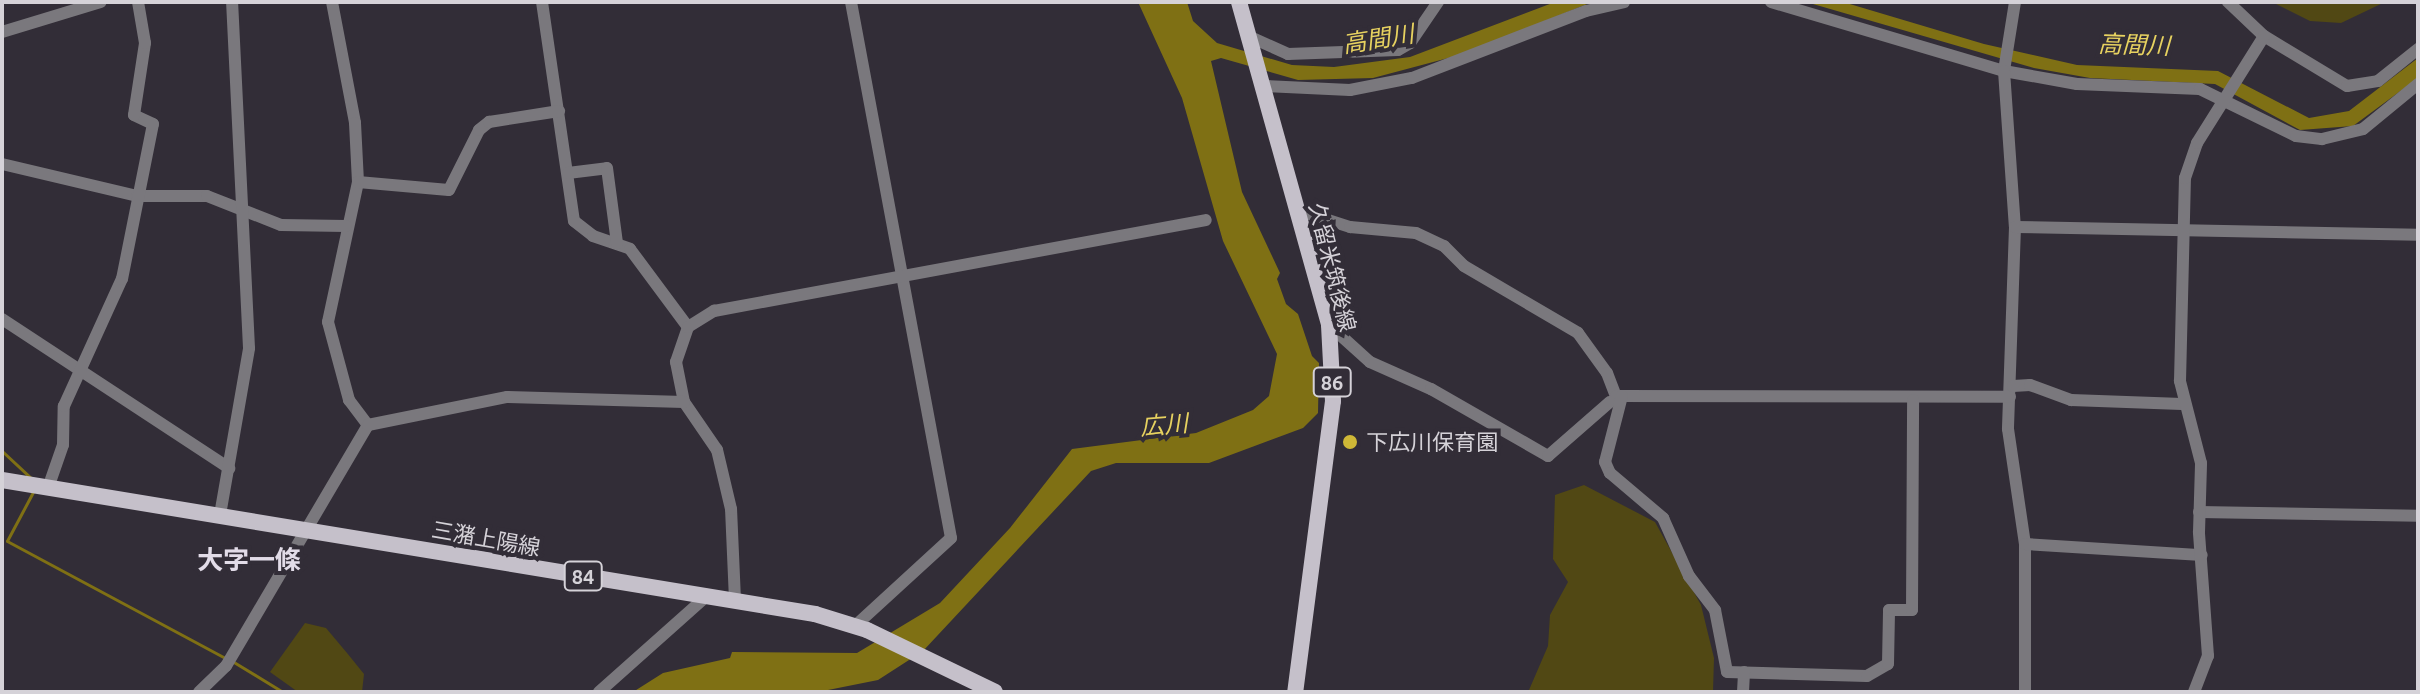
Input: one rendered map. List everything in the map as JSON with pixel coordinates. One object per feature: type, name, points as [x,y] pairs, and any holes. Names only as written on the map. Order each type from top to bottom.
[{"type":"main road","name":"久留米筑後線","points":[[1239,2],[1329,325],[1333,401],[1295,692]]},
{"type":"main road","name":"三潴上陽線","points":[[2,480],[708,595],[862,627],[929,661],[968,686],[995,692]]},
{"type":"street","points":[[2,32],[101,2]]},
{"type":"street","points":[[48,488],[63,445],[64,406],[122,279],[153,124],[134,115],[145,43],[138,2]]},
{"type":"street","points":[[220,515],[249,348],[232,2]]},
{"type":"street","points":[[332,2],[355,123],[358,182],[346,226],[328,322],[349,400],[368,425]]},
{"type":"street","points":[[542,2],[574,221],[593,236],[617,243],[648,269],[688,327]]},
{"type":"street","points":[[851,2],[951,538],[862,627]]},
{"type":"street","points":[[1250,42],[1288,54],[1398,50],[1410,43],[1438,2]]},
{"type":"street","points":[[1263,83],[1350,90],[1412,78],[1586,11],[1624,2]]},
{"type":"street","points":[[1771,2],[2004,71],[2077,84],[2200,89],[2227,96],[2296,136],[2322,139],[2363,129],[2418,84]]},
{"type":"street","points":[[2015,2],[2004,71],[2015,227],[2008,429],[2025,544],[2025,692]]},
{"type":"street","points":[[2228,2],[2264,36],[2347,86],[2378,81],[2418,49]]},
{"type":"street","points":[[2194,692],[2208,656],[2199,512],[2201,463],[2182,404],[2184,231],[2189,161],[2264,36]]},
{"type":"street","points":[[358,182],[449,190],[479,130],[489,122],[559,111]]},
{"type":"street","points":[[2,164],[137,196],[207,196],[244,208],[255,218],[281,225],[346,226]]},
{"type":"street","points":[[568,173],[607,168],[617,243]]},
{"type":"street","points":[[1297,210],[1350,227],[1416,233],[1444,246],[1475,273],[1578,333],[1607,373],[1616,396],[1605,462],[1610,473],[1663,518],[1689,576],[1715,610],[1727,672],[1867,676],[1888,664],[1889,610],[1912,610],[1913,400]]},
{"type":"street","points":[[735,600],[731,509],[717,450],[684,402],[676,362],[688,327],[714,311],[1206,220]]},
{"type":"street","points":[[2015,227],[2418,235]]},
{"type":"street","points":[[2,319],[229,468]]},
{"type":"street","points":[[1329,325],[1370,362],[1431,389],[1548,456],[1616,399],[1913,400],[2011,392],[2030,385],[2071,400],[2182,404]]},
{"type":"street","points":[[199,692],[226,666],[368,425],[507,397],[684,402]]},
{"type":"street","points":[[2199,512],[2418,516]]},
{"type":"street","points":[[2025,544],[2202,555]]},
{"type":"street","points":[[599,692],[708,595]]},
{"type":"street","points":[[1743,692],[1744,672]]},
{"type":"shaded area","points":[[1138,2],[1187,2],[1193,21],[1217,43],[1292,65],[1334,67],[1410,57],[1555,2],[1592,2],[1467,53],[1373,78],[1298,80],[1221,58],[1211,61],[1242,192],[1280,273],[1277,279],[1286,304],[1298,314],[1312,356],[1319,363],[1318,413],[1303,428],[1209,463],[1116,463],[1091,471],[923,651],[878,680],[818,692],[633,692],[663,673],[730,658],[732,652],[857,653],[940,603],[1010,528],[1072,449],[1196,433],[1253,410],[1269,396],[1277,354],[1223,241],[1182,98]]},
{"type":"shaded area","points":[[1806,2],[1843,2],[1984,44],[2077,65],[2218,71],[2309,118],[2349,111],[2418,58],[2418,78],[2353,126],[2300,130],[2215,84],[2090,78],[2034,68]]},
{"type":"shaded area","points":[[2272,2],[2385,2],[2341,23],[2310,21]]},
{"type":"shaded area","points":[[1584,485],[1655,522],[1701,605],[1714,658],[1713,692],[1522,692],[1529,690],[1548,646],[1550,615],[1568,582],[1553,559],[1555,495]]},
{"type":"shaded area","points":[[305,623],[326,628],[347,653],[364,674],[362,692],[298,692],[270,672]]},
{"type":"waterway","points":[[2,451],[33,480]]},
{"type":"waterway","points":[[33,492],[7,541],[225,658]]},
{"type":"waterway","points":[[232,661],[283,692]]},
{"type":"place","name":"下広川保育園","points":[[1350,442]]},
{"type":"district","name":"大字一條","points":[[249,560]]},
{"type":"water label","name":"高間川","points":[[1378,39]]},
{"type":"water label","name":"高間川","points":[[2134,45]]},
{"type":"water label","name":"広川","points":[[1164,425]]}]
